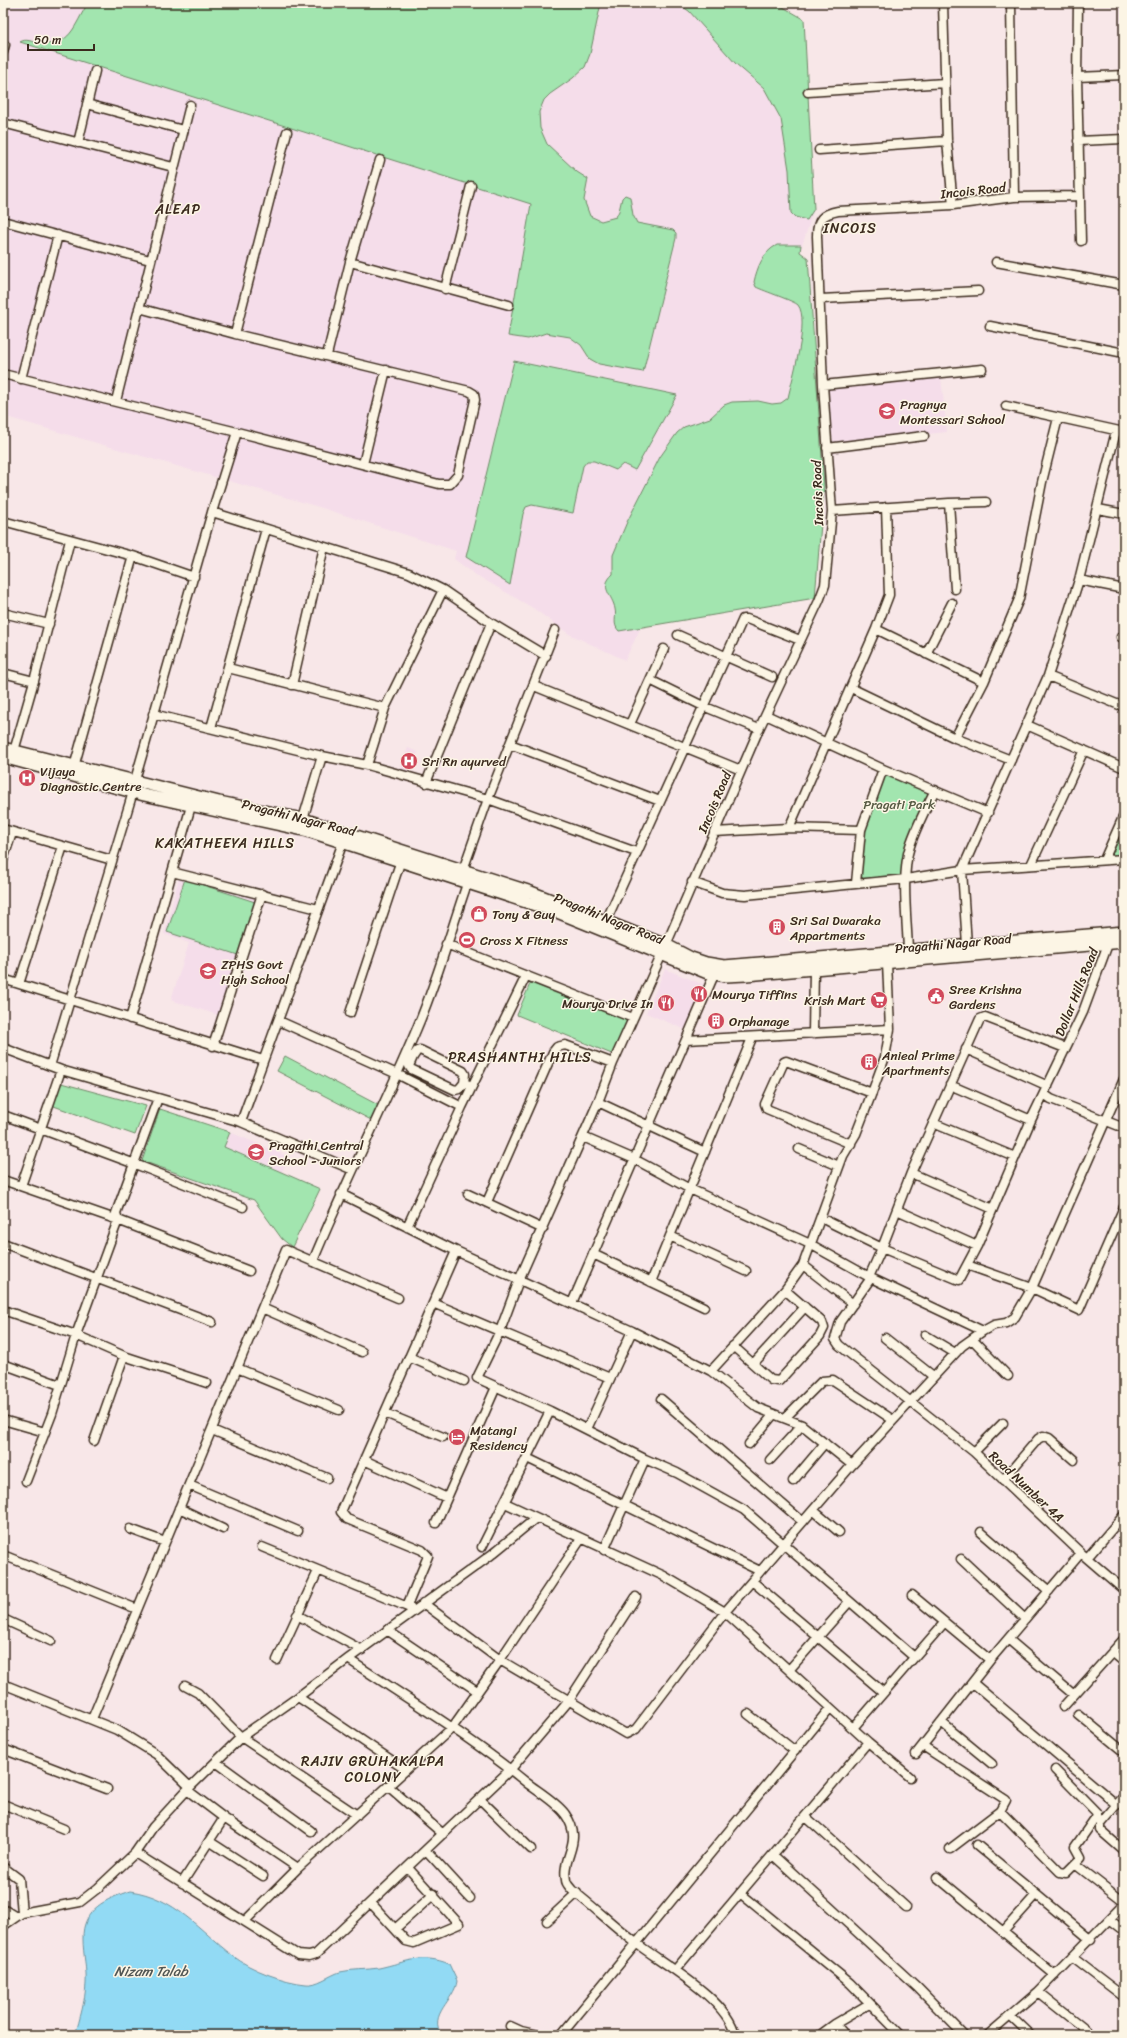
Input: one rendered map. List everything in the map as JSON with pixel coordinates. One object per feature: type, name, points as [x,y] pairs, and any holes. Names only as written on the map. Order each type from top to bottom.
[{"type":"main road","name":"Pragathi Nagar Road","points":[[3,748],[74,767],[135,780],[219,802],[303,820],[463,870],[559,902],[606,921],[664,949],[689,966],[714,975],[746,975],[1124,942]]},
{"type":"main road","name":"Pragathi Nagar Road","points":[[3,757],[133,792],[308,831],[468,882],[706,963],[724,966],[1124,932]]},
{"type":"street","points":[[943,3],[947,141],[953,204]]},
{"type":"street","points":[[1011,3],[1014,198]]},
{"type":"street","points":[[1078,3],[1077,77],[1080,241]]},
{"type":"street","points":[[78,143],[95,71]]},
{"type":"street","points":[[1077,77],[1124,75]]},
{"type":"street","points":[[808,92],[945,83]]},
{"type":"street","points":[[87,104],[183,130]]},
{"type":"street","points":[[116,401],[173,167],[190,105]]},
{"type":"street","points":[[3,123],[173,167]]},
{"type":"street","points":[[235,334],[287,132]]},
{"type":"street","points":[[1078,141],[1124,139]]},
{"type":"street","points":[[819,150],[947,141]]},
{"type":"street","points":[[327,355],[350,262],[380,160]]},
{"type":"street","points":[[445,289],[471,186]]},
{"type":"street","name":"Incois Road","points":[[496,1387],[477,1378],[500,1331],[520,1280],[598,1102],[613,1062],[664,949],[759,728],[819,601],[825,585],[832,511],[823,385],[821,299],[817,225],[824,215],[838,211],[953,204],[1014,198],[1080,196]]},
{"type":"street","points":[[3,221],[150,260]]},
{"type":"street","points":[[22,379],[58,235]]},
{"type":"street","points":[[350,262],[445,289],[509,305]]},
{"type":"street","points":[[996,262],[1124,285]]},
{"type":"street","points":[[821,299],[978,291]]},
{"type":"street","points":[[3,374],[116,401],[445,485],[455,480],[458,476],[475,400],[474,394],[466,390],[327,355],[235,334],[139,308]]},
{"type":"street","points":[[990,326],[1124,353]]},
{"type":"street","points":[[823,385],[982,369]]},
{"type":"street","points":[[363,464],[386,370]]},
{"type":"street","points":[[967,945],[962,870],[1048,676],[1079,580],[1120,431],[1006,406]]},
{"type":"street","points":[[955,738],[984,682],[1019,599],[1042,482],[1058,418]]},
{"type":"street","points":[[135,780],[212,512],[237,432]]},
{"type":"street","points":[[827,448],[924,436]]},
{"type":"street","points":[[832,511],[986,502]]},
{"type":"street","points":[[949,503],[955,589]]},
{"type":"street","points":[[789,828],[876,630],[889,595],[886,507]]},
{"type":"street","points":[[1098,509],[1124,514]]},
{"type":"street","points":[[212,512],[409,573],[443,590],[491,623],[546,656]]},
{"type":"street","points":[[3,521],[133,556],[194,577]]},
{"type":"street","points":[[211,728],[266,529]]},
{"type":"street","points":[[14,751],[34,681],[70,540]]},
{"type":"street","points":[[292,685],[324,547]]},
{"type":"street","points":[[74,767],[133,556]]},
{"type":"street","points":[[1079,580],[1124,589]]},
{"type":"street","points":[[367,765],[385,708],[443,590]]},
{"type":"street","points":[[926,654],[952,603]]},
{"type":"street","points":[[3,612],[49,624]]},
{"type":"street","points":[[606,921],[684,746],[704,706],[743,619],[747,619],[800,640]]},
{"type":"street","points":[[426,783],[491,623]]},
{"type":"street","points":[[463,870],[488,799],[546,656],[555,630]]},
{"type":"street","points":[[876,630],[984,682]]},
{"type":"street","points":[[678,635],[726,658],[772,677]]},
{"type":"street","points":[[630,724],[664,649]]},
{"type":"street","points":[[228,668],[385,708]]},
{"type":"street","points":[[3,673],[34,681]]},
{"type":"street","points":[[1048,676],[1124,707]]},
{"type":"street","points":[[650,680],[704,706],[759,728]]},
{"type":"street","points":[[534,686],[741,770]]},
{"type":"street","points":[[851,688],[955,738],[1011,760]]},
{"type":"street","points":[[153,714],[322,756],[367,765],[426,783],[488,799],[636,852]]},
{"type":"street","points":[[766,715],[884,769],[988,813]]},
{"type":"street","points":[[1027,725],[1124,768]]},
{"type":"street","points":[[510,744],[660,801]]},
{"type":"street","points":[[1031,865],[1084,750]]},
{"type":"street","points":[[303,820],[322,756]]},
{"type":"street","points":[[856,883],[861,830],[884,769]]},
{"type":"street","points":[[908,950],[906,879],[909,846],[935,790]]},
{"type":"street","points":[[50,1066],[133,792]]},
{"type":"street","points":[[130,1019],[191,806]]},
{"type":"street","points":[[1104,860],[1124,814]]},
{"type":"street","points":[[714,832],[789,828],[861,830]]},
{"type":"street","points":[[3,829],[12,833],[112,860]]},
{"type":"street","points":[[3,860],[12,833]]},
{"type":"street","points":[[241,1122],[343,842]]},
{"type":"street","points":[[19,984],[63,846]]},
{"type":"street","points":[[692,882],[722,893],[745,895],[906,879],[962,870],[1124,859]]},
{"type":"street","points":[[350,1013],[401,860]]},
{"type":"street","points":[[172,872],[318,908]]},
{"type":"street","points":[[313,1261],[341,1194],[397,1074],[409,1056],[420,1050],[463,1071],[465,1074],[464,1083],[459,1089],[455,1090],[411,1069],[409,1066],[409,1056],[468,882]]},
{"type":"street","points":[[213,1046],[262,894]]},
{"type":"street","points":[[446,944],[633,1018]]},
{"type":"street","name":"Dollar Hills Road","points":[[827,1221],[882,1248],[959,1280],[977,1246],[1031,1120],[1082,1012],[1108,944]]},
{"type":"street","points":[[711,1371],[785,1290],[803,1265],[839,1166],[851,1144],[885,1057],[890,1030],[886,963]]},
{"type":"street","points":[[813,1034],[814,968]]},
{"type":"street","points":[[572,1303],[714,975]]},
{"type":"street","points":[[407,1227],[462,1107],[526,976]]},
{"type":"street","points":[[3,979],[213,1046],[263,1060]]},
{"type":"street","name":"Dollar Hills Road","points":[[882,1248],[911,1173],[980,1019],[985,1017],[1065,1048]]},
{"type":"street","points":[[279,1021],[397,1074],[462,1107]]},
{"type":"street","points":[[686,1040],[752,1038],[890,1030]]},
{"type":"street","points":[[651,1282],[752,1038]]},
{"type":"street","points":[[487,1202],[553,1052],[557,1047],[565,1044],[613,1062]]},
{"type":"street","points":[[3,1048],[61,1070],[241,1122],[353,1170]]},
{"type":"street","points":[[966,1049],[1046,1090],[1051,1099],[1124,1128]]},
{"type":"street","points":[[851,1144],[767,1109],[765,1104],[784,1062],[789,1061],[872,1093]]},
{"type":"street","points":[[22,1186],[61,1070]]},
{"type":"street","points":[[423,1603],[500,1660],[568,1702],[626,1734],[636,1729],[725,1612],[852,1465],[912,1401],[933,1376],[972,1338],[994,1325],[1006,1323],[1015,1317],[1032,1288],[1124,1079]]},
{"type":"street","points":[[464,1083],[472,1086]]},
{"type":"street","points":[[950,1085],[1031,1120]]},
{"type":"street","points":[[26,1481],[45,1432],[76,1334],[118,1220],[116,1213],[158,1098]]},
{"type":"street","points":[[598,1102],[705,1152]]},
{"type":"street","points":[[3,1115],[135,1164],[243,1207]]},
{"type":"street","points":[[933,1123],[1015,1157]]},
{"type":"street","points":[[583,1137],[634,1159],[690,1189],[810,1244],[870,1277],[983,1331]]},
{"type":"street","points":[[799,1149],[839,1166]]},
{"type":"street","points":[[911,1173],[992,1209]]},
{"type":"street","points":[[3,1180],[118,1220],[249,1271]]},
{"type":"street","points":[[341,1194],[456,1251],[632,1331],[711,1371],[747,1401],[758,1408],[802,1425],[852,1465]]},
{"type":"street","points":[[468,1194],[543,1229]]},
{"type":"street","points":[[967,1265],[1032,1288],[1079,1310],[1124,1207]]},
{"type":"street","points":[[896,1210],[977,1246]]},
{"type":"street","points":[[670,1236],[746,1271]]},
{"type":"street","points":[[3,1243],[98,1277],[212,1322]]},
{"type":"street","name":"Road Number 4A","points":[[882,1248],[870,1277],[840,1322],[835,1338],[839,1345],[912,1401],[974,1452],[1084,1555],[1124,1590]]},
{"type":"street","points":[[92,1719],[286,1250],[398,1298]]},
{"type":"street","points":[[411,1608],[428,1556],[422,1550],[347,1519],[341,1512],[456,1251]]},
{"type":"street","points":[[593,1254],[704,1307]]},
{"type":"street","points":[[803,1265],[853,1304]]},
{"type":"street","points":[[733,1346],[771,1380],[779,1381],[820,1336],[824,1328],[822,1322],[785,1290]]},
{"type":"street","points":[[433,1303],[610,1378]]},
{"type":"street","points":[[753,1364],[805,1307]]},
{"type":"street","points":[[262,1308],[362,1352]]},
{"type":"street","points":[[3,1310],[76,1334],[124,1356],[207,1383]]},
{"type":"street","points":[[587,1429],[632,1331]]},
{"type":"street","points":[[925,1335],[955,1353]]},
{"type":"street","points":[[885,1338],[933,1376]]},
{"type":"street","points":[[972,1338],[1008,1376]]},
{"type":"street","points":[[94,1442],[124,1356]]},
{"type":"street","points":[[409,1357],[464,1381]]},
{"type":"street","points":[[3,1364],[60,1385]]},
{"type":"street","points":[[237,1368],[339,1410]]},
{"type":"street","points":[[785,1418],[822,1381],[828,1379],[833,1380],[893,1420]]},
{"type":"street","points":[[436,1523],[496,1387],[550,1410],[645,1459],[677,1473],[744,1510],[914,1657]]},
{"type":"street","points":[[661,1399],[803,1522]]},
{"type":"street","points":[[482,1547],[550,1410]]},
{"type":"street","points":[[385,1413],[443,1437]]},
{"type":"street","points":[[749,1444],[774,1414]]},
{"type":"street","points":[[3,1420],[45,1432]]},
{"type":"street","points":[[974,1452],[1003,1423]]},
{"type":"street","points":[[770,1460],[802,1425]]},
{"type":"street","points":[[212,1430],[327,1478]]},
{"type":"street","points":[[1003,1480],[1038,1439],[1043,1436],[1049,1438],[1074,1460]]},
{"type":"street","points":[[793,1481],[825,1443]]},
{"type":"street","points":[[527,1458],[625,1504],[760,1571]]},
{"type":"street","points":[[604,1550],[645,1459]]},
{"type":"street","points":[[364,1460],[447,1498]]},
{"type":"street","points":[[189,1485],[298,1531]]},
{"type":"street","points":[[505,1503],[604,1550],[664,1576],[725,1612],[868,1742],[910,1777]]},
{"type":"street","points":[[179,1508],[223,1529]]},
{"type":"street","points":[[813,1510],[839,1532]]},
{"type":"street","points":[[916,1754],[990,1660],[1049,1590],[1124,1515]]},
{"type":"street","points":[[3,1926],[19,1915],[80,1902],[98,1888],[135,1853],[153,1828],[189,1788],[241,1737],[298,1698],[362,1650],[411,1608],[423,1603],[491,1555],[536,1518]]},
{"type":"street","points":[[130,1528],[165,1542]]},
{"type":"street","points":[[981,1532],[1049,1590]]},
{"type":"street","points":[[245,1921],[298,1868],[452,1728],[500,1660],[581,1539]]},
{"type":"street","points":[[262,1547],[411,1608]]},
{"type":"street","points":[[3,1555],[137,1609]]},
{"type":"street","points":[[961,1558],[1025,1619]]},
{"type":"street","points":[[277,1660],[318,1571]]},
{"type":"street","points":[[752,1581],[883,1692]]},
{"type":"street","points":[[912,1595],[990,1660]]},
{"type":"street","points":[[135,1853],[298,1955],[309,1956],[316,1954],[511,1769],[568,1702],[636,1597]]},
{"type":"street","points":[[789,1670],[850,1602]]},
{"type":"street","points":[[297,1616],[362,1650]]},
{"type":"street","points":[[3,1619],[51,1640]]},
{"type":"street","points":[[853,1728],[944,1623]]},
{"type":"street","points":[[387,1630],[477,1691]]},
{"type":"street","points":[[1008,1639],[1074,1695]]},
{"type":"street","points":[[1063,1707],[1124,1639]]},
{"type":"street","points":[[1112,1652],[1124,1662]]},
{"type":"street","points":[[348,1659],[511,1769],[564,1812],[571,1824],[574,1844],[566,1867],[566,1881],[577,1893],[636,1943],[676,1969],[720,2008],[735,2035]]},
{"type":"street","points":[[973,1683],[1117,1805]]},
{"type":"street","points":[[3,1684],[117,1730],[156,1754],[189,1788],[224,1818],[298,1868]]},
{"type":"street","points":[[185,1686],[198,1693],[241,1737],[357,1815]]},
{"type":"street","points":[[298,1698],[406,1770]]},
{"type":"street","points":[[561,2035],[574,2022],[636,1943],[830,1708]]},
{"type":"street","points":[[748,1714],[795,1751]]},
{"type":"street","points":[[1078,1714],[1124,1752]]},
{"type":"street","points":[[941,1722],[992,1764]]},
{"type":"street","points":[[676,1969],[868,1742]]},
{"type":"street","points":[[923,1746],[1006,1800],[1000,1811],[950,1849]]},
{"type":"street","points":[[3,1749],[107,1789]]},
{"type":"street","points":[[216,1762],[311,1831]]},
{"type":"street","points":[[1000,1811],[1060,1872],[1066,1873],[1080,1858],[1075,1847],[1076,1844],[1096,1817],[1097,1812],[1055,1770]]},
{"type":"street","points":[[388,1786],[443,1834]]},
{"type":"street","points":[[1124,1796],[1100,1824],[1100,1830],[1124,1851]]},
{"type":"street","points":[[480,1799],[531,1849]]},
{"type":"street","points":[[3,1804],[64,1829]]},
{"type":"street","points":[[806,1817],[906,1907]]},
{"type":"street","points":[[182,1883],[224,1818]]},
{"type":"street","points":[[209,1841],[263,1876]]},
{"type":"street","points":[[977,1846],[1091,1940]]},
{"type":"street","points":[[426,1850],[470,1898]]},
{"type":"street","points":[[772,1855],[917,1987],[964,2035]]},
{"type":"street","points":[[988,2035],[1038,1992],[1091,1940],[1124,1903],[1075,1864]]},
{"type":"street","points":[[3,1867],[19,1879],[19,1915]]},
{"type":"street","points":[[371,1903],[406,1941],[414,1943],[459,1924],[434,1894],[408,1868]]},
{"type":"street","points":[[937,1877],[1055,1975]]},
{"type":"street","points":[[547,1921],[577,1893]]},
{"type":"street","points":[[740,1893],[850,1983],[901,2035]]},
{"type":"street","points":[[395,1929],[434,1894]]},
{"type":"street","points":[[1003,1932],[1036,1895]]},
{"type":"street","points":[[3,1908],[19,1915]]},
{"type":"street","points":[[1110,1920],[1124,1931]]},
{"type":"street","points":[[1072,1957],[1124,1996]]},
{"type":"street","points":[[1038,1992],[1092,2035]]},
{"type":"street","points":[[820,2035],[835,2024],[869,2004]]},
{"type":"street","points":[[1010,2016],[1028,2034]]},
{"type":"street","points":[[835,2024],[845,2035]]},
{"type":"street","points":[[510,2026],[539,2035]]},
{"type":"shaded area","points":[[3,3],[776,3],[814,209],[800,252],[808,258],[824,486],[815,598],[641,627],[625,660],[569,634],[533,608],[476,575],[454,559],[456,551],[319,507],[3,416]]},
{"type":"shaded area","name":"Pragnya Montessari School","points":[[941,377],[947,432],[833,444],[828,389]]},
{"type":"shaded area","name":"Sri Rn ayurved","points":[[408,748],[418,752],[410,773],[399,769]]},
{"type":"shaded area","name":"ZPHS Govt High School","points":[[180,875],[258,898],[221,1016],[171,1000],[189,943],[164,934]]},
{"type":"shaded area","points":[[665,969],[707,986],[689,1031],[646,1013]]},
{"type":"shaded area","name":"Pragathi Central School - Juniors","points":[[230,1132],[289,1157],[282,1172],[224,1147]]},
{"type":"green space","points":[[88,3],[601,3],[590,54],[585,67],[544,100],[539,112],[540,128],[547,144],[577,172],[588,179],[584,200],[590,216],[601,221],[616,217],[622,198],[625,195],[630,197],[633,215],[637,223],[673,230],[676,233],[643,372],[599,364],[590,359],[581,345],[570,337],[546,333],[528,339],[508,336],[531,204],[20,42],[27,40],[50,44],[65,38],[75,27]]},
{"type":"green space","points":[[677,3],[776,3],[804,19],[814,209],[807,220],[795,217],[791,213],[789,170],[781,119],[764,88],[736,64],[689,11]]},
{"type":"green space","points":[[777,245],[801,245],[800,252],[808,258],[824,486],[815,598],[619,631],[616,626],[614,604],[607,588],[607,583],[613,574],[613,555],[627,522],[660,457],[677,433],[684,427],[710,418],[724,405],[732,402],[758,401],[772,404],[781,403],[788,398],[799,350],[802,323],[801,313],[798,305],[795,303],[756,287],[754,282],[764,256]]},
{"type":"green space","points":[[514,361],[677,395],[635,470],[623,464],[616,470],[594,461],[587,461],[583,466],[573,513],[532,505],[526,507],[523,514],[510,585],[466,557]]},
{"type":"green space","name":"Pragati Park","points":[[885,773],[930,792],[903,875],[864,879],[859,874],[866,829]]},
{"type":"green space","points":[[1124,827],[1124,856],[1111,857]]},
{"type":"green space","points":[[185,879],[255,902],[238,955],[167,932]]},
{"type":"green space","points":[[532,979],[629,1019],[614,1055],[517,1015]]},
{"type":"green space","points":[[285,1056],[380,1106],[373,1121],[277,1071]]},
{"type":"green space","points":[[61,1083],[146,1106],[135,1135],[51,1105]]},
{"type":"green space","points":[[160,1109],[230,1132],[224,1147],[320,1189],[292,1247],[282,1239],[254,1200],[142,1161]]},
{"type":"water","name":"Nizam Talab","points":[[130,1891],[146,1894],[173,1907],[240,1961],[258,1970],[288,1981],[310,1984],[319,1982],[340,1972],[379,1968],[406,1961],[423,1959],[431,1959],[449,1964],[457,1981],[452,1995],[443,2008],[438,2021],[438,2028],[442,2035],[75,2035],[82,2010],[86,1984],[83,1939],[87,1920],[91,1913],[104,1902]]},
{"type":"place","name":"Pragnya Montessari School","points":[[887,411]]},
{"type":"place","name":"Sri Rn ayurved","points":[[409,761]]},
{"type":"place","name":"Vijaya Diagnostic Centre","points":[[27,778]]},
{"type":"place","name":"Tony & Guy","points":[[479,914]]},
{"type":"place","name":"Sri Sai Dwaraka Appartments","points":[[777,927]]},
{"type":"place","name":"Cross X Fitness","points":[[467,940]]},
{"type":"place","name":"ZPHS Govt High School","points":[[208,971]]},
{"type":"place","name":"Mourya Tiffins","points":[[699,994]]},
{"type":"place","name":"Sree Krishna Gardens","points":[[936,996]]},
{"type":"place","name":"Krish Mart","points":[[879,1000]]},
{"type":"place","name":"Mourya Drive In","points":[[666,1003]]},
{"type":"place","name":"Orphanage","points":[[716,1021]]},
{"type":"place","name":"Anieal Prime Apartments","points":[[869,1062]]},
{"type":"place","name":"Pragathi Central School - Juniors","points":[[256,1152]]},
{"type":"place","name":"Matangi Residency","points":[[457,1437]]},
{"type":"district","name":"ALEAP","points":[[178,209]]},
{"type":"district","name":"INCOIS","points":[[850,228]]},
{"type":"district","name":"KAKATHEEYA HILLS","points":[[225,843]]},
{"type":"district","name":"PRASHANTHI HILLS","points":[[520,1057]]},
{"type":"district","name":"RAJIV GRUHAKALPA COLONY","points":[[373,1770]]}]
